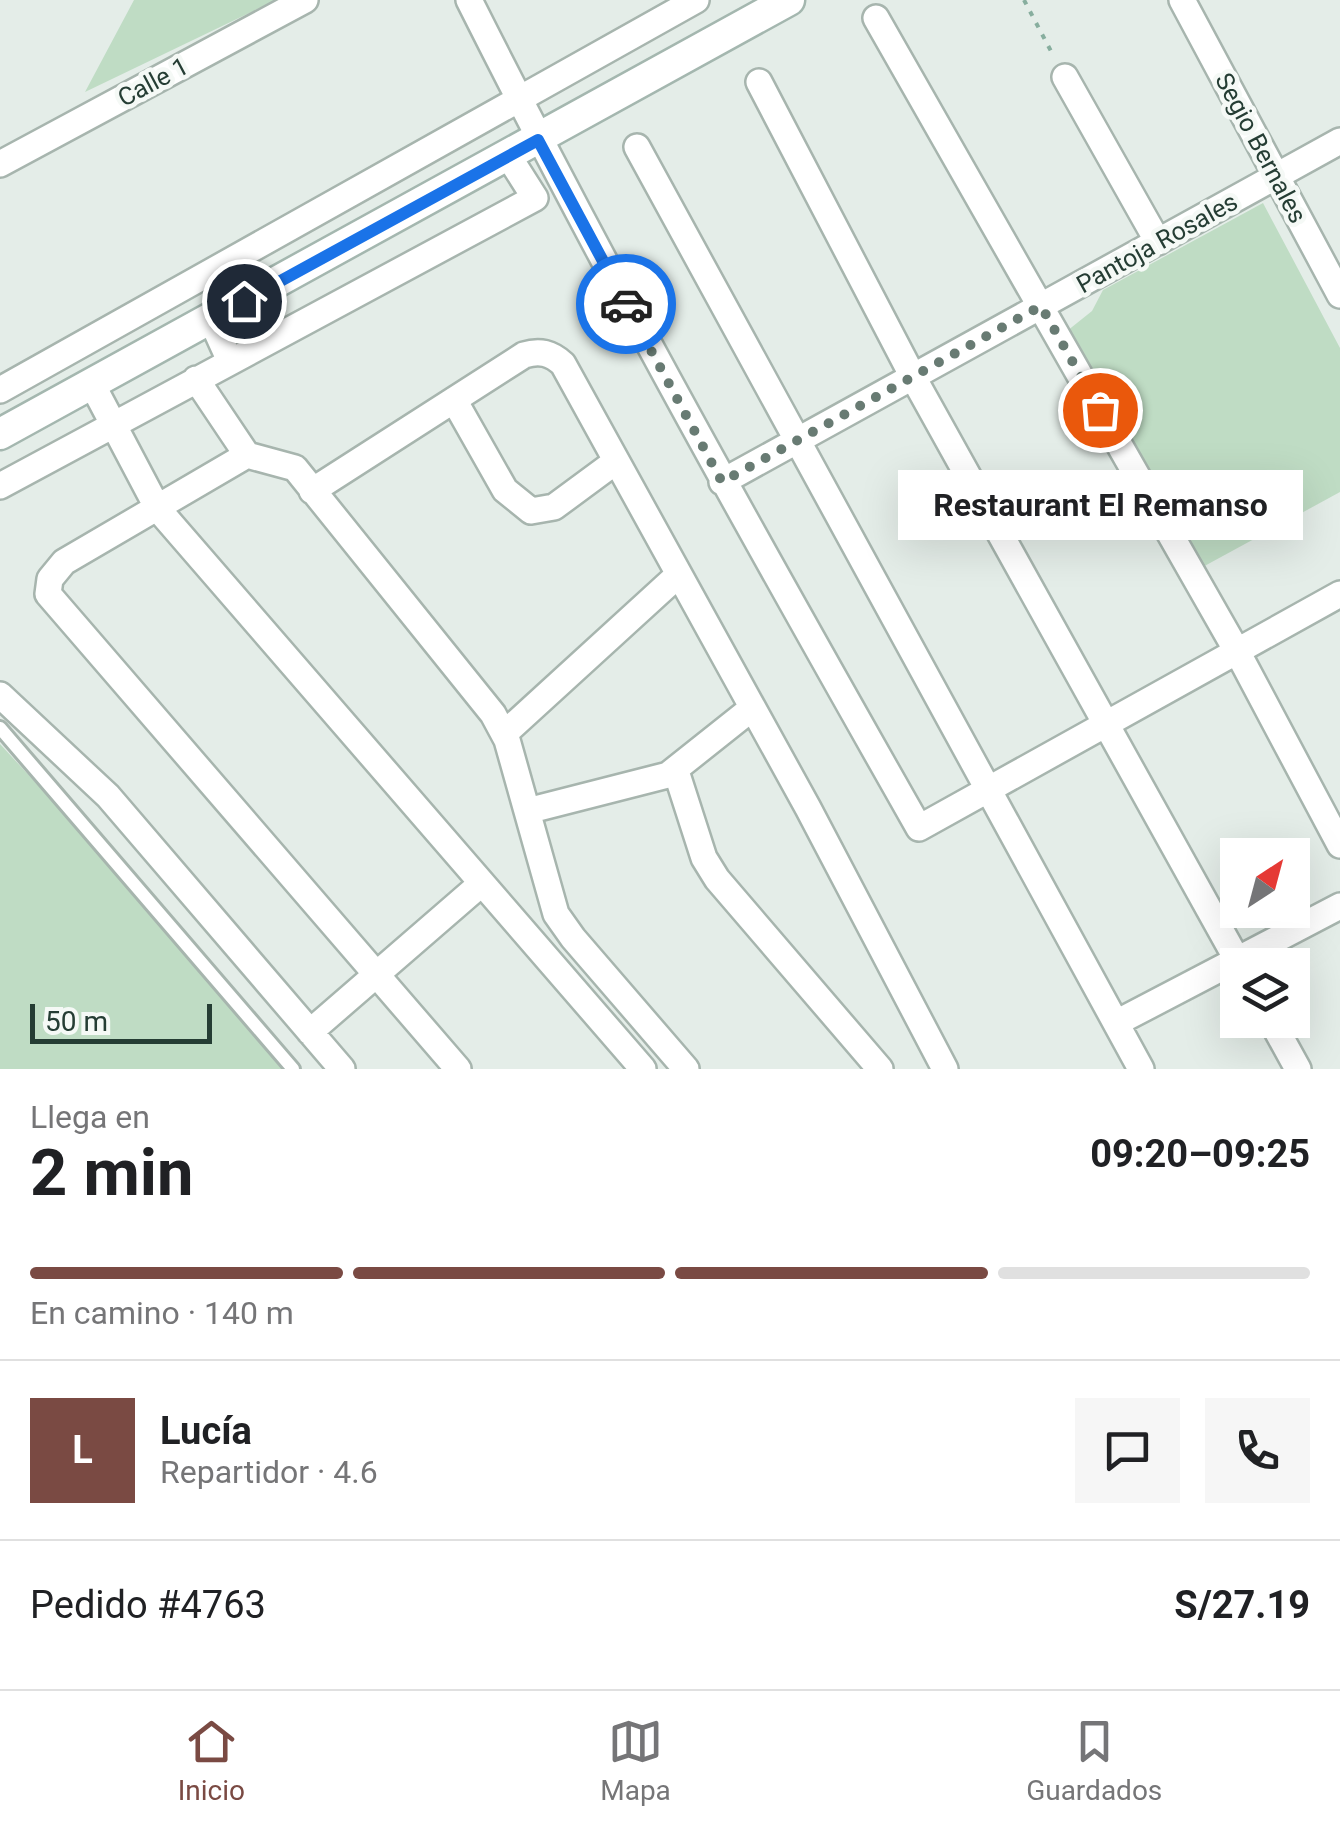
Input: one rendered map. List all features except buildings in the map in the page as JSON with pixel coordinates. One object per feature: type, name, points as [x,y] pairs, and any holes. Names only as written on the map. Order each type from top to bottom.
[{"type":"street","name":"Calle 1","points":[[0,164],[305,0]]},
{"type":"street","points":[[468,0],[538,140],[722,482],[920,828],[1340,594]]},
{"type":"street","points":[[0,390],[696,0]]},
{"type":"street","points":[[0,434],[789,0]]},
{"type":"street","name":"Segio Bernales","points":[[1182,0],[1340,295]]},
{"type":"street","points":[[876,18],[1238,653],[1340,845]]},
{"type":"street","points":[[1065,77],[1158,242]]},
{"type":"street","points":[[758,82],[914,377],[1231,948]]},
{"type":"street","name":"Pantoja Rosales","points":[[722,482],[1340,141]]},
{"type":"street","points":[[637,147],[1141,1069]]},
{"type":"street","points":[[0,486],[535,198],[509,156]]},
{"type":"street","points":[[211,319],[230,361]]},
{"type":"street","points":[[312,491],[524,355],[536,351],[554,356],[563,364],[808,808],[945,1069]]},
{"type":"street","points":[[196,379],[247,455],[295,468],[493,714],[504,734],[556,914],[572,938],[686,1069]]},
{"type":"street","points":[[92,384],[158,509],[644,1069]]},
{"type":"street","points":[[454,400],[505,490],[531,511],[554,506],[616,462]]},
{"type":"street","points":[[247,455],[64,562],[50,579],[48,594],[458,1069]]},
{"type":"street","points":[[504,734],[678,576]]},
{"type":"street","points":[[527,812],[621,790],[676,770],[752,709]]},
{"type":"street","points":[[5,710],[108,796],[342,1069]]},
{"type":"street","points":[[676,770],[704,858],[717,879],[880,1069]]},
{"type":"street","points":[[310,1032],[482,883]]},
{"type":"street","points":[[1266,948],[1340,906]]},
{"type":"street","points":[[1116,1023],[1220,972]]},
{"type":"street","points":[[1281,1038],[1298,1069]]},
{"type":"lane","points":[[5,710],[292,1069]]},
{"type":"path","points":[[1024,0],[1065,77]]},
{"type":"green space","points":[[134,0],[276,0],[85,92]]},
{"type":"green space","points":[[1263,203],[1340,348],[1340,492],[1199,569],[1067,331],[1092,311],[1103,290]]},
{"type":"green space","points":[[0,744],[300,1069],[0,1069]]},
{"type":"way so far","points":[[626,304],[722,482],[1041,306],[1100,410]]},
{"type":"place","name":"Restaurant El Remanso","points":[[1100,410]]},
{"type":"route","points":[[244,301],[538,140],[626,304]]}]
